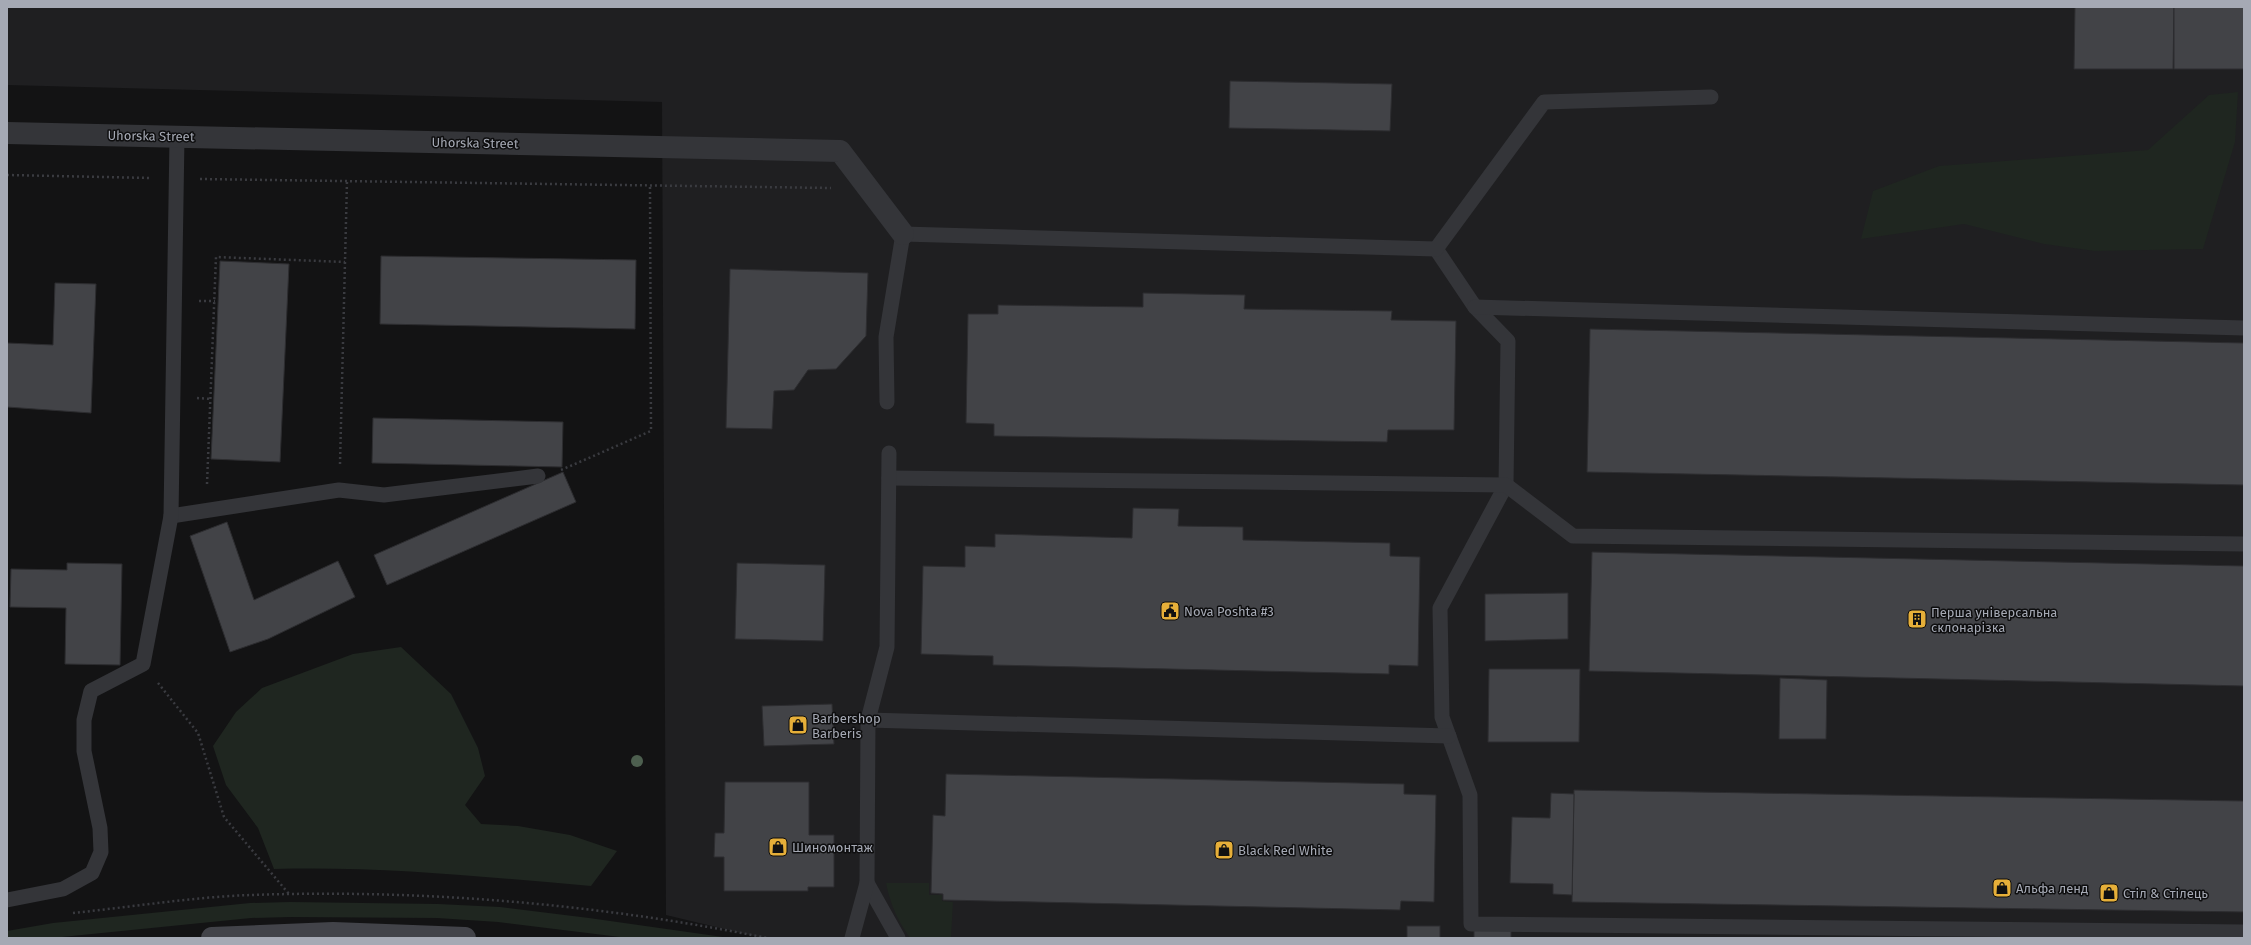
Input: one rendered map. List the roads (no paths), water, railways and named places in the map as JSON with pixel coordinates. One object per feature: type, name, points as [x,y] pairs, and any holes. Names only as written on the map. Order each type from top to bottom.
[{"type":"main road","points":[[212,938],[333,933],[465,938]]},
{"type":"street","name":"Uhorska Street","points":[[7,133],[840,151],[903,234]]},
{"type":"lane","points":[[1436,249],[1544,102],[1711,97]]},
{"type":"lane","points":[[7,900],[63,889],[92,873],[101,852],[100,828],[84,751],[84,720],[91,691],[143,664],[171,516],[177,137]]},
{"type":"lane","points":[[887,402],[886,338],[903,234],[1436,249]]},
{"type":"lane","points":[[1436,249],[1475,307],[1508,341],[1506,485],[1440,608],[1442,717],[1470,796],[1471,924],[2244,932]]},
{"type":"lane","points":[[1475,307],[2244,328]]},
{"type":"lane","points":[[852,938],[867,883],[868,720],[887,647],[889,453]]},
{"type":"lane","points":[[171,516],[339,490],[384,495],[538,476]]},
{"type":"lane","points":[[889,478],[1506,485],[1572,536],[2244,544]]},
{"type":"lane","points":[[868,720],[1449,736]]},
{"type":"lane","points":[[867,883],[898,938]]},
{"type":"place","name":"Nova Poshta #3","points":[[1170,611]]},
{"type":"place","name":"Перша універсальна склонарізка","points":[[1917,619]]},
{"type":"place","name":"Barbershop Barberis","points":[[798,725]]},
{"type":"place","name":"Шиномонтаж","points":[[778,847]]},
{"type":"place","name":"Black Red White","points":[[1224,850]]},
{"type":"place","name":"Альфа ленд","points":[[2002,888]]},
{"type":"place","name":"Стіл & Стілець","points":[[2109,893]]}]
